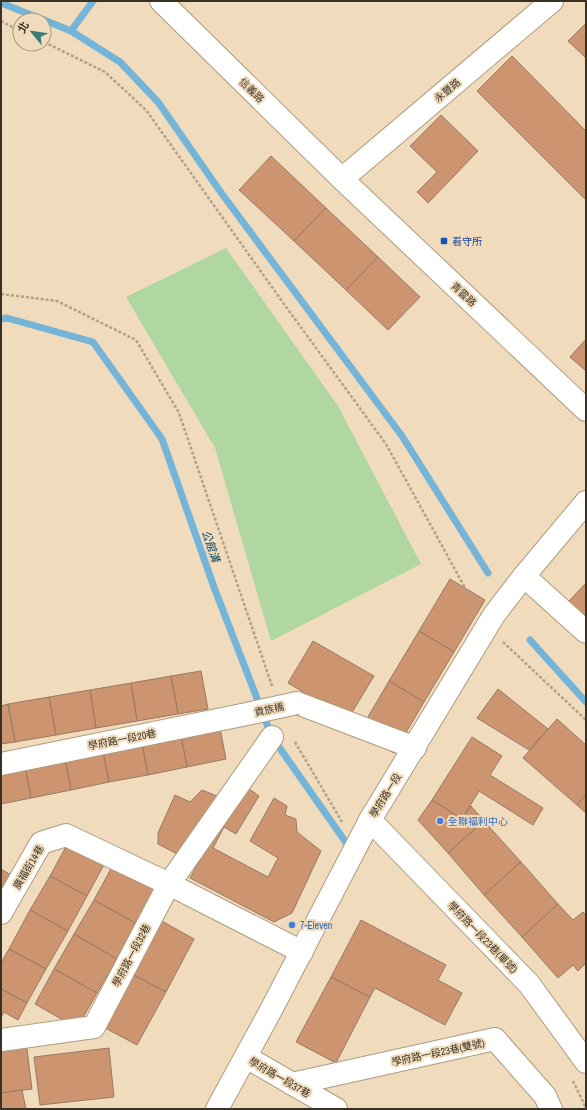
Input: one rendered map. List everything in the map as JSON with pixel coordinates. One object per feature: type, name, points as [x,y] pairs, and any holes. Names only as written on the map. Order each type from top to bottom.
[{"type":"street","name":"信義路","points":[[161,1],[342,179]]},
{"type":"street","name":"永豐路","points":[[342,179],[552,1]]},
{"type":"street","name":"青雲路","points":[[342,179],[586,410]]},
{"type":"street","name":"學府路一段","points":[[217,1109],[302,952],[370,820],[494,615],[524,576],[586,502]]},
{"type":"street","points":[[524,576],[586,632]]},
{"type":"street","name":"貴族橋","points":[[242,714],[297,703],[414,748]]},
{"type":"street","name":"學府路一段20巷","points":[[1,764],[242,714]]},
{"type":"street","name":"學府路一段32巷","points":[[1,1040],[94,1027],[169,884],[272,737]]},
{"type":"street","name":"學府路一段23巷(單號)","points":[[370,820],[530,984],[586,1062]]},
{"type":"street","name":"廣福街14巷","points":[[1,913],[40,843],[66,835],[169,884]]},
{"type":"street","points":[[169,884],[302,952]]},
{"type":"street","name":"學府路一段23巷(雙號)","points":[[292,1084],[495,1039],[545,1096],[551,1109]]},
{"type":"street","name":"學府路一段37巷","points":[[246,1057],[336,1109]]},
{"type":"path","points":[[1,21],[12,27]]},
{"type":"path","points":[[52,46],[105,72],[146,110],[386,444],[487,627],[586,720]]},
{"type":"green space","points":[[226,248],[338,406],[421,564],[271,641],[215,448],[126,297]]},
{"type":"building","points":[[586,23],[586,58],[568,41]]},
{"type":"building","points":[[512,56],[586,131],[586,200],[477,91]]},
{"type":"building","points":[[441,115],[478,151],[428,203],[417,192],[437,172],[410,146]]},
{"type":"building","points":[[271,156],[326,208],[294,241],[239,190]]},
{"type":"building","points":[[326,208],[378,257],[346,290],[294,241]]},
{"type":"building","points":[[378,257],[420,297],[388,330],[346,290]]},
{"type":"building","points":[[586,339],[586,371],[570,357]]},
{"type":"building","points":[[450,579],[485,600],[454,652],[419,631]]},
{"type":"building","points":[[586,583],[586,617],[569,601]]},
{"type":"building","points":[[419,631],[454,652],[424,702],[389,681]]},
{"type":"building","points":[[313,641],[374,676],[348,719],[288,683]]},
{"type":"building","points":[[201,671],[208,709],[178,714],[171,676]]},
{"type":"building","points":[[171,676],[178,714],[137,721],[131,683]]},
{"type":"building","points":[[389,681],[424,702],[394,753],[359,732]]},
{"type":"building","points":[[131,683],[137,721],[96,728],[90,690]]},
{"type":"building","points":[[498,689],[548,729],[529,750],[477,718]]},
{"type":"building","points":[[90,690],[96,728],[56,735],[49,697]]},
{"type":"building","points":[[49,697],[56,735],[15,742],[8,704]]},
{"type":"building","points":[[8,704],[15,742],[1,744],[1,706]]},
{"type":"building","points":[[218,718],[226,759],[187,767],[179,726]]},
{"type":"building","points":[[557,719],[586,745],[586,794],[577,805],[523,758]]},
{"type":"building","points":[[179,726],[187,767],[148,775],[140,734]]},
{"type":"building","points":[[140,734],[148,775],[109,782],[101,742]]},
{"type":"building","points":[[472,737],[502,756],[490,775],[543,808],[533,825],[479,791],[462,819],[432,800]]},
{"type":"building","points":[[101,742],[109,782],[71,790],[63,749]]},
{"type":"building","points":[[63,749],[71,790],[31,798],[23,757]]},
{"type":"building","points":[[23,757],[31,798],[1,804],[1,761]]},
{"type":"building","points":[[225,785],[245,786],[259,796],[236,834],[224,827],[213,848],[268,877],[278,858],[250,841],[274,798],[287,806],[285,815],[296,819],[297,832],[321,851],[292,913],[274,922],[190,878],[200,860],[194,856],[191,861],[158,844],[158,833],[175,795],[190,802],[202,790],[217,796]]},
{"type":"building","points":[[586,794],[586,813],[577,805]]},
{"type":"building","points":[[432,800],[462,819],[471,806],[484,821],[448,853],[418,820]]},
{"type":"building","points":[[484,821],[521,862],[484,895],[448,853]]},
{"type":"building","points":[[69,841],[106,861],[87,896],[50,876]]},
{"type":"building","points":[[521,862],[558,904],[522,937],[484,895]]},
{"type":"building","points":[[113,865],[156,889],[137,924],[94,900]]},
{"type":"building","points":[[1,869],[11,875],[1,894]]},
{"type":"building","points":[[50,876],[87,896],[68,931],[30,910]]},
{"type":"building","points":[[94,900],[137,924],[117,959],[74,934]]},
{"type":"building","points":[[558,904],[573,920],[583,912],[586,915],[586,963],[578,971],[573,965],[558,978],[522,937]]},
{"type":"building","points":[[30,910],[68,931],[46,969],[9,949]]},
{"type":"building","points":[[151,915],[194,939],[166,992],[122,969]]},
{"type":"building","points":[[361,920],[446,965],[438,980],[462,993],[445,1025],[375,988],[370,997],[331,977]]},
{"type":"building","points":[[74,934],[117,959],[97,993],[54,969]]},
{"type":"building","points":[[9,949],[46,969],[27,1003],[1,989],[1,963]]},
{"type":"building","points":[[54,969],[97,993],[77,1028],[35,1004]]},
{"type":"building","points":[[122,969],[166,992],[137,1045],[94,1022]]},
{"type":"building","points":[[331,977],[370,997],[336,1063],[296,1042]]},
{"type":"building","points":[[1,989],[27,1003],[18,1020],[4,1012],[1,1017]]},
{"type":"building","points":[[26,1041],[32,1089],[1,1093],[1,1044]]},
{"type":"building","points":[[109,1048],[114,1097],[40,1105],[34,1057]]},
{"type":"building","points":[[22,1090],[26,1109],[1,1109],[1,1093]]},
{"type":"waterway","points":[[71,31],[93,1]]},
{"type":"waterway","points":[[1,3],[24,12]]},
{"type":"waterway","points":[[52,23],[71,31],[120,62],[158,102],[222,194],[402,436],[488,573]]},
{"type":"waterway","name":"公館溝","points":[[1,319],[7,318],[93,342],[162,439],[215,590],[272,737],[347,844]]},
{"type":"waterway","points":[[530,640],[586,702]]},
{"type":"place","name":"看守所","points":[[444,241]]},
{"type":"place","name":"全聯福利中心","points":[[440,821]]},
{"type":"place","name":"7-Eleven","points":[[292,925]]}]
